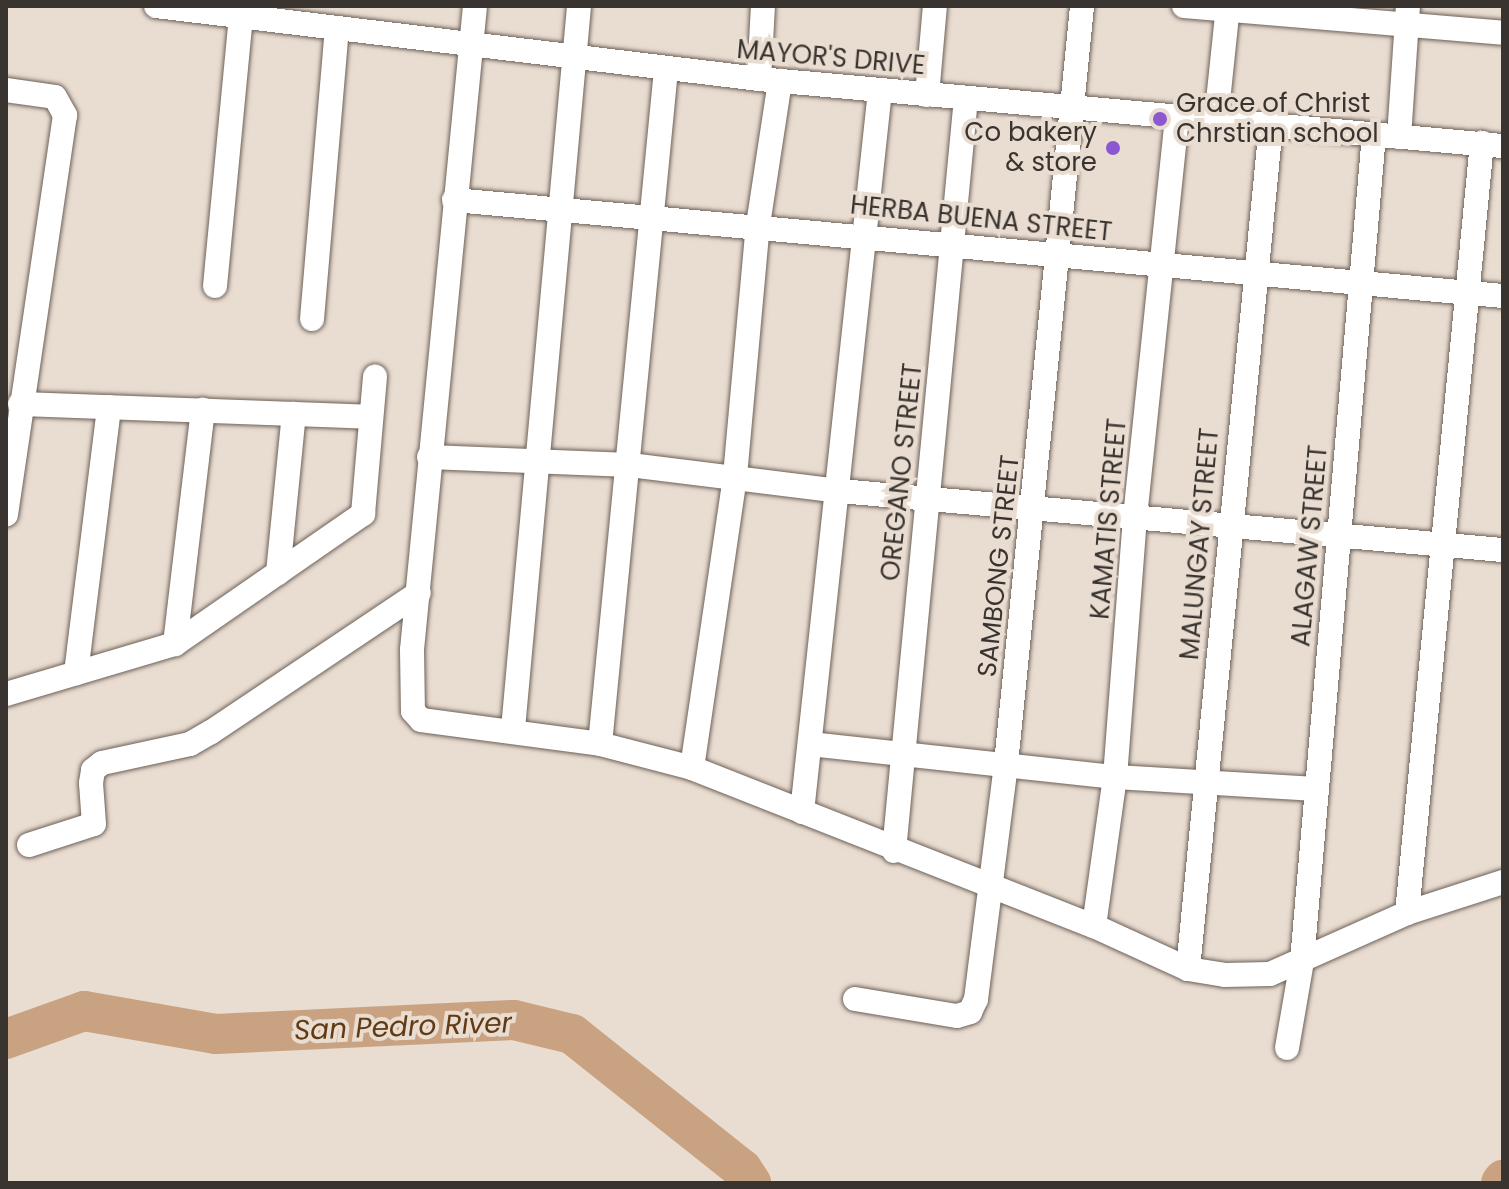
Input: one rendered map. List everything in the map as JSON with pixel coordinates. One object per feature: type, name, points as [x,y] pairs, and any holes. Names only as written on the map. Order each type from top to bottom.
[{"type":"street","name":"MAYOR'S DRIVE","points":[[156,6],[666,70],[1493,144]]},
{"type":"street","points":[[475,6],[412,650],[413,711],[436,724],[513,729],[600,744],[692,768],[894,851],[1094,926],[1188,969],[1245,978],[1302,961],[1407,913],[1503,882]]},
{"type":"street","points":[[513,729],[579,6]]},
{"type":"street","points":[[692,768],[735,476],[769,80],[763,6]]},
{"type":"street","points":[[927,95],[935,6]]},
{"type":"street","name":"SAMBONG STREET","points":[[855,999],[957,1016],[970,1012],[991,887],[1006,764],[1082,6]]},
{"type":"street","points":[[1184,6],[1408,15],[1503,33]]},
{"type":"street","points":[[1216,120],[1228,8]]},
{"type":"street","points":[[1399,137],[1408,15]]},
{"type":"street","points":[[215,286],[241,16]]},
{"type":"street","points":[[312,319],[337,28]]},
{"type":"street","points":[[600,744],[630,465],[666,70]]},
{"type":"street","points":[[6,90],[55,97],[65,115],[6,515]]},
{"type":"street","points":[[802,812],[868,235],[880,91]]},
{"type":"street","name":"OREGANO STREET","points":[[894,851],[966,98]]},
{"type":"street","name":"KAMATIS STREET","points":[[1094,926],[1115,777],[1135,517],[1177,117]]},
{"type":"street","name":"MALUNGAY STREET","points":[[1188,969],[1271,125]]},
{"type":"street","name":"ALAGAW STREET","points":[[1287,1048],[1302,961],[1374,135]]},
{"type":"street","points":[[1407,913],[1470,292],[1493,144]]},
{"type":"street","name":"HERBA BUENA STREET","points":[[454,200],[561,212],[868,235],[1254,275],[1361,281],[1503,296]]},
{"type":"street","points":[[6,694],[175,644],[363,514],[375,377]]},
{"type":"street","points":[[20,404],[371,417]]},
{"type":"street","points":[[76,673],[109,407]]},
{"type":"street","points":[[175,644],[203,410]]},
{"type":"street","points":[[278,573],[294,414]]},
{"type":"street","points":[[429,457],[630,465],[840,491],[1503,550]]},
{"type":"street","points":[[29,845],[94,824],[91,783],[93,770],[102,763],[200,738],[419,593]]},
{"type":"street","points":[[810,744],[1115,777],[1317,789]]},
{"type":"waterway","name":"San Pedro River","points":[[6,1039],[84,1011],[216,1034],[514,1020],[572,1034],[742,1169],[751,1183]]},
{"type":"place","name":"Grace of Christ Chrstian school","points":[[1160,119]]},
{"type":"place","name":"Co bakery & store","points":[[1113,148]]}]
